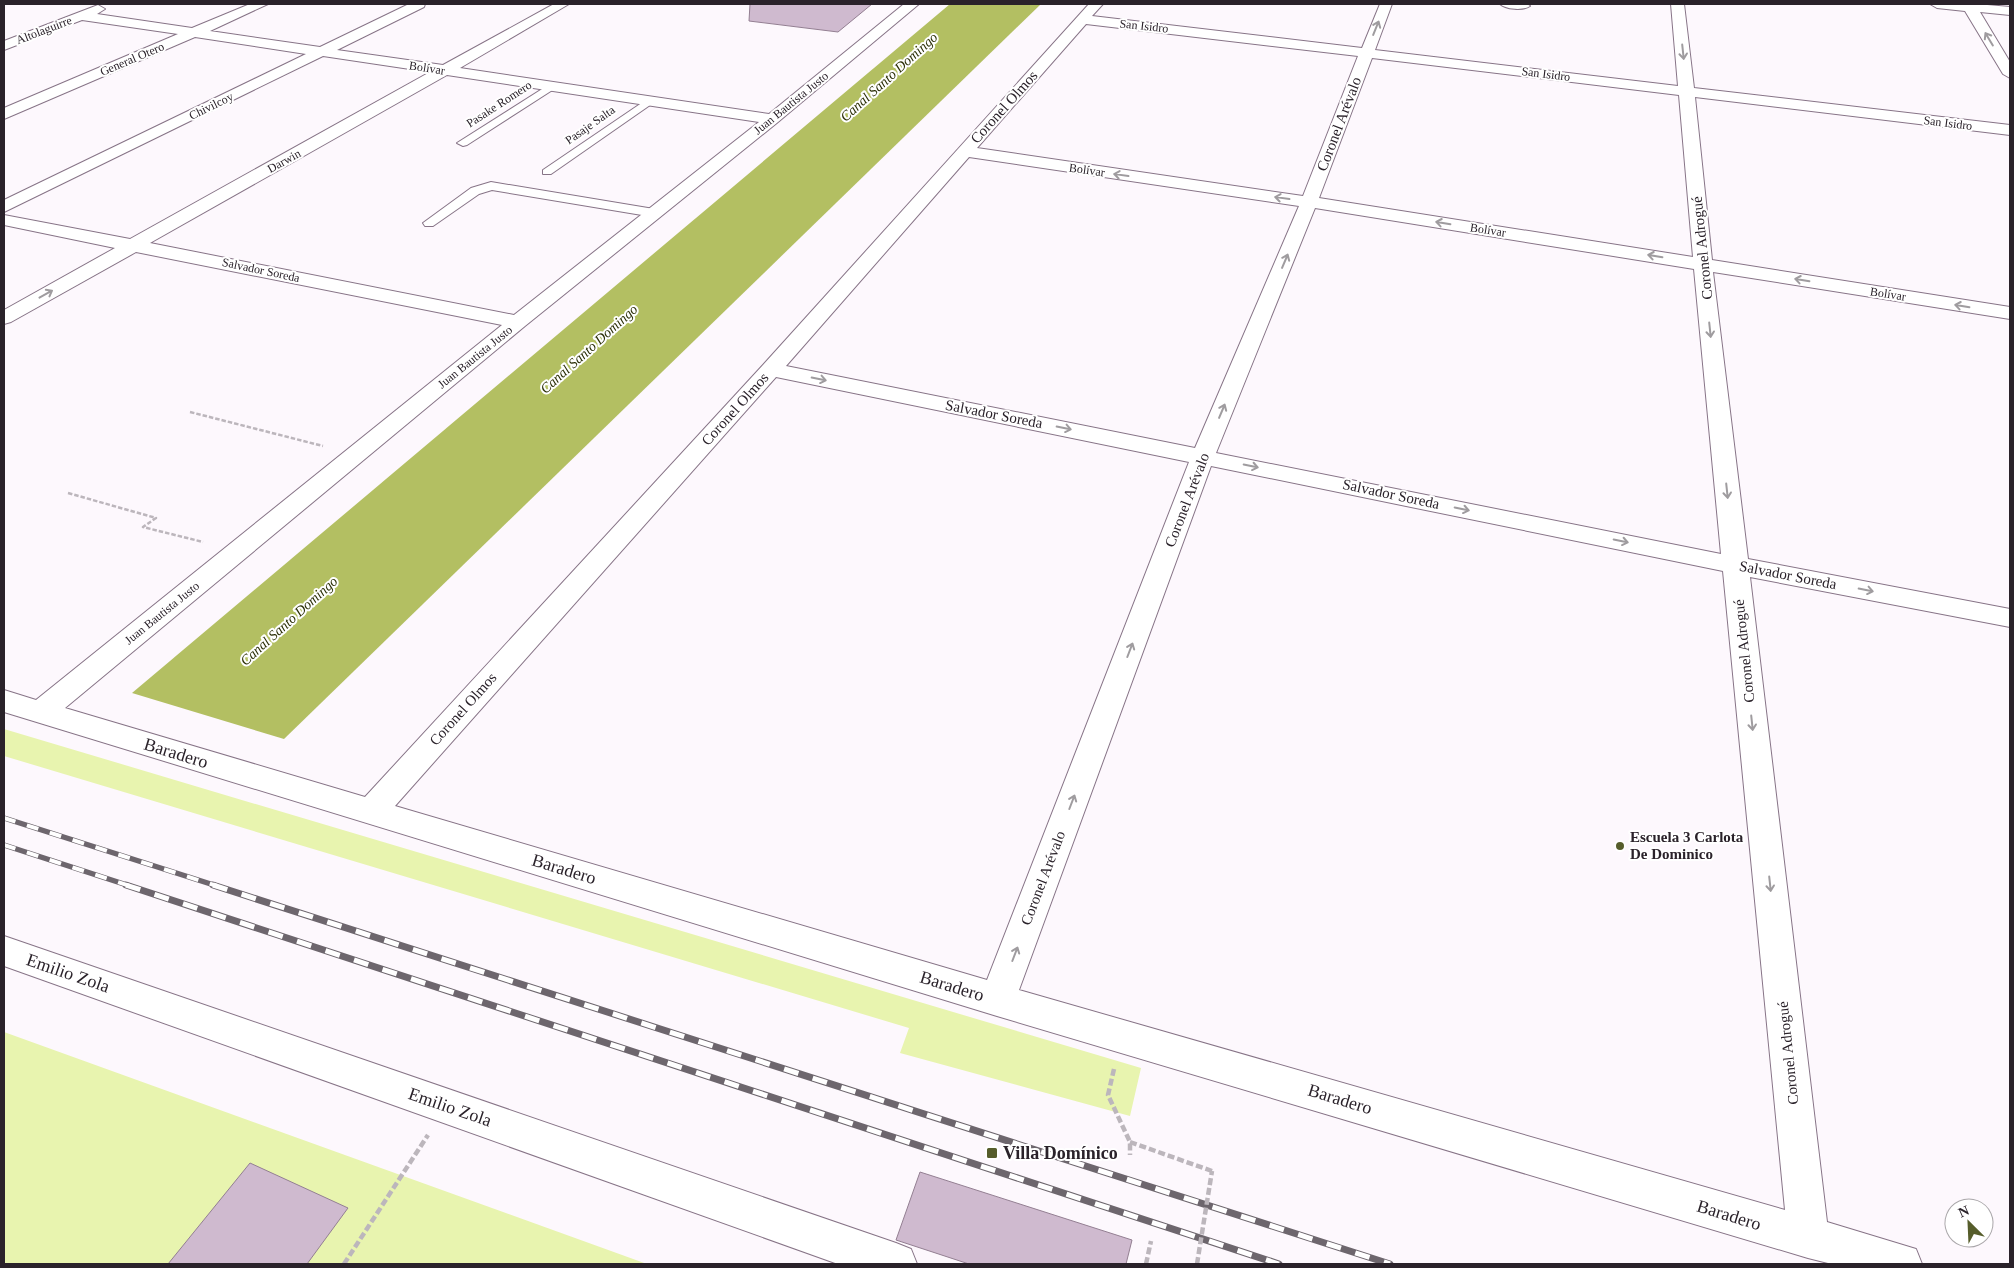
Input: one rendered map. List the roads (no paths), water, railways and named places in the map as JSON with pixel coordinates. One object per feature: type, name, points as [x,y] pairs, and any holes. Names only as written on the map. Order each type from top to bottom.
[{"type":"street","name":"Altolaguirre","points":[[4,46],[112,4]]},
{"type":"street","name":"General Otero","points":[[4,114],[261,4]]},
{"type":"street","name":"Chivilcoy","points":[[4,207],[419,4]]},
{"type":"street","name":"Darwin","points":[[4,318],[563,4]]},
{"type":"street","name":"Juan Bautista Justo","points":[[41,712],[518,322],[772,119],[912,4]]},
{"type":"street","name":"Coronel Arévalo","points":[[998,1000],[1203,456],[1309,202],[1386,4]]},
{"type":"street","name":"Coronel Adrogué","points":[[1678,4],[1703,264],[1808,1237]]},
{"type":"street","points":[[1937,4],[1969,5],[2010,11]]},
{"type":"street","points":[[1969,5],[2010,74]]},
{"type":"street","name":"San Isidro","points":[[1089,12],[1366,52],[2010,130]]},
{"type":"street","name":"Coronel Olmos","points":[[370,811],[771,370],[1089,12]]},
{"type":"street","name":"Bolívar","points":[[82,16],[772,119]]},
{"type":"street","name":"Bolívar","points":[[965,152],[1309,202],[2010,313]]},
{"type":"street","name":"Salvador Soreda","points":[[4,220],[136,244],[518,322]]},
{"type":"street","name":"Salvador Soreda","points":[[771,370],[1735,565],[2010,618]]},
{"type":"street","name":"Baradero","points":[[4,701],[998,1000],[1901,1264]]},
{"type":"street","name":"Emilio Zola","points":[[4,951],[896,1264]]},
{"type":"lane","points":[[1504,4],[1525,6]]},
{"type":"lane","name":"Pasake Romero","points":[[462,143],[550,87]]},
{"type":"lane","name":"Pasaje Salta","points":[[547,172],[649,101]]},
{"type":"lane","points":[[428,223],[475,191],[491,186],[654,213]]},
{"type":"water","name":"Canal Santo Domingo","points":[[950,4],[1041,4],[284,739],[132,693]]},
{"type":"railway","points":[[4,818],[217,886]]},
{"type":"railway","points":[[4,845],[130,886]]},
{"type":"railway","points":[[126,885],[1279,1264]]},
{"type":"railway","points":[[213,885],[1390,1264]]},
{"type":"place","name":"Escuela 3 Carlota De Dominico","points":[[1620,846]]},
{"type":"place","name":"Villa Domínico","points":[[992,1153]]}]
